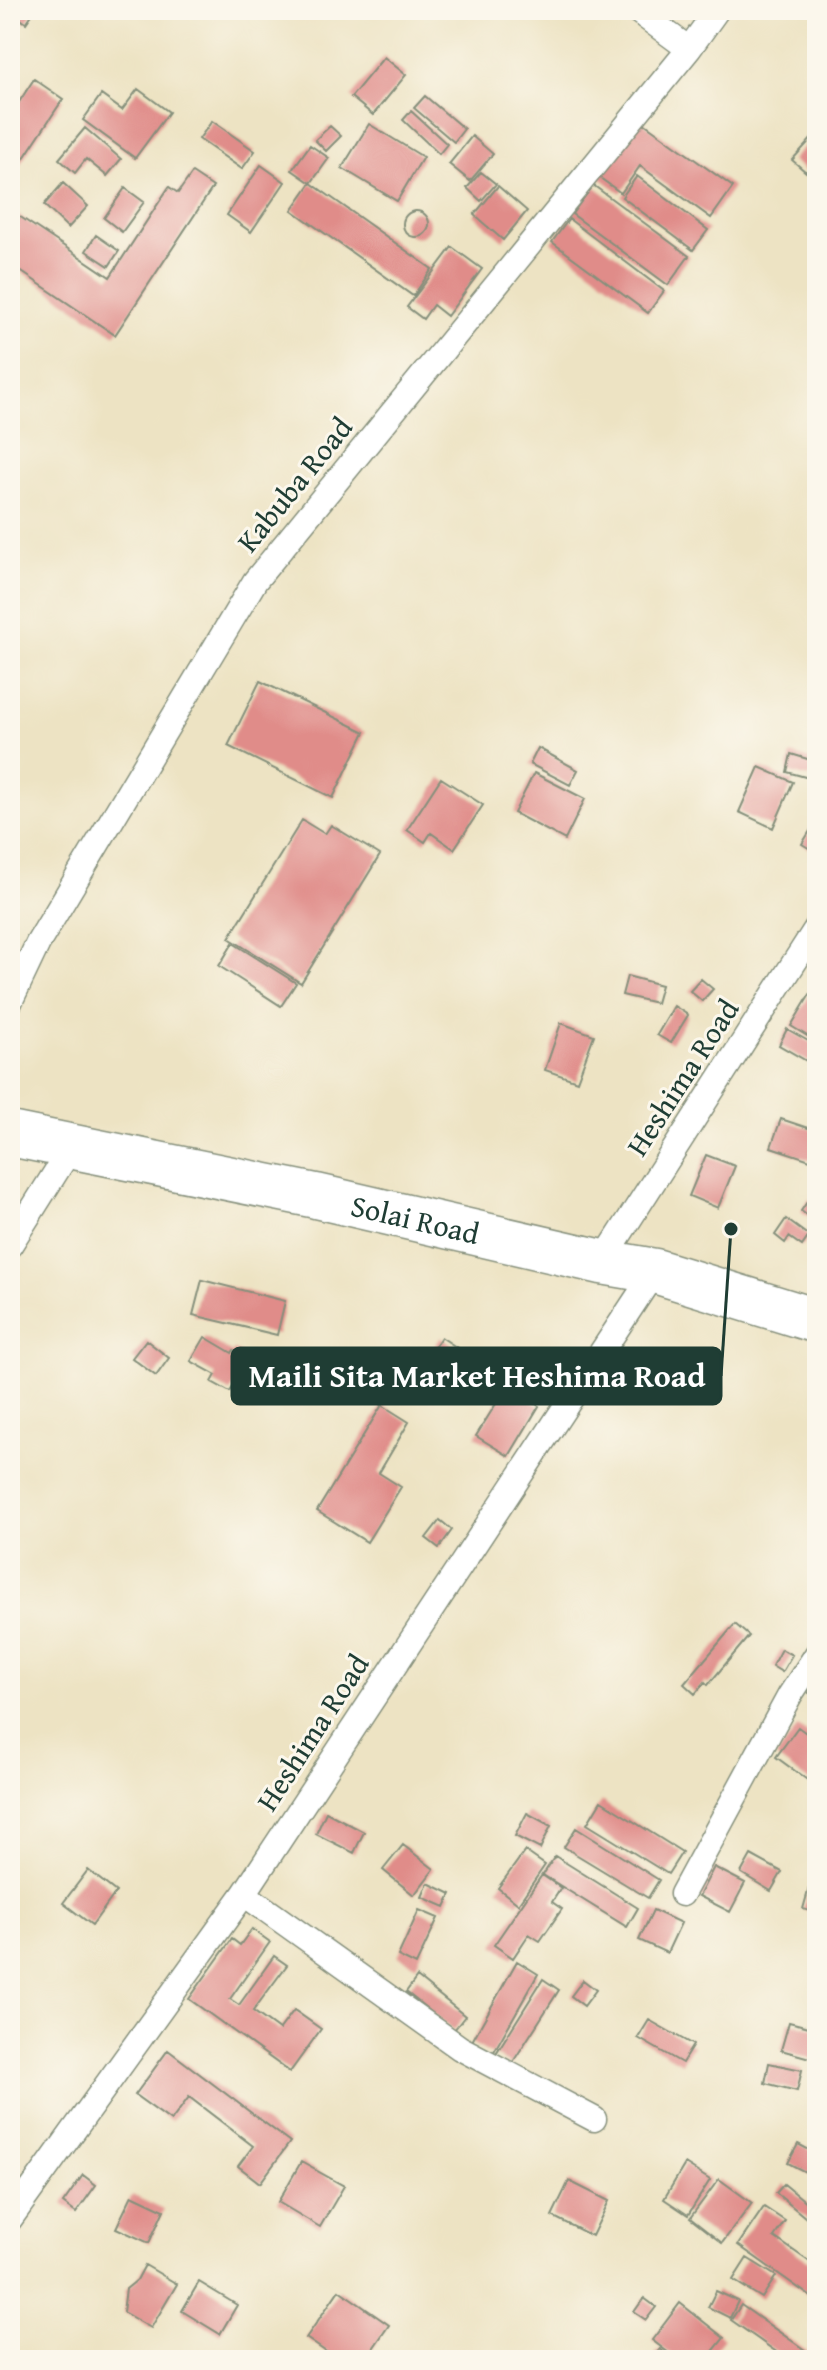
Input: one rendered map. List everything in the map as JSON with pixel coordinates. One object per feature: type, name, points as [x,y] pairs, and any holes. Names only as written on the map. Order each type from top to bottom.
[{"type":"highway","name":"Solai Road","points":[[10,1134],[316,1196],[602,1262],[655,1271],[817,1321]]},
{"type":"street","points":[[636,10],[689,49]]},
{"type":"street","name":"Kabuba Road","points":[[10,1002],[38,943],[255,581],[689,49],[717,10]]},
{"type":"street","name":"Heshima Road","points":[[602,1262],[817,927]]},
{"type":"street","points":[[10,1245],[71,1148]]},
{"type":"street","name":"Heshima Road","points":[[10,2219],[244,1894],[655,1271]]},
{"type":"street","points":[[682,1894],[790,1695],[817,1654]]},
{"type":"street","points":[[244,1894],[460,2048],[594,2119]]},
{"type":"building","points":[[17,10],[35,10],[26,23],[14,14]]},
{"type":"building","points":[[384,57],[406,75],[373,115],[351,97]]},
{"type":"building","points":[[34,79],[63,99],[10,179],[10,116]]},
{"type":"building","points":[[138,89],[169,112],[135,158],[83,120],[101,95],[122,110]]},
{"type":"building","points":[[425,96],[464,129],[454,142],[414,108]]},
{"type":"building","points":[[411,111],[447,144],[439,154],[403,120]]},
{"type":"building","points":[[637,118],[733,187],[711,218],[640,166],[621,193],[596,175]]},
{"type":"building","points":[[212,121],[255,151],[242,169],[199,139]]},
{"type":"building","points":[[369,124],[423,157],[397,201],[342,168]]},
{"type":"building","points":[[330,126],[341,136],[326,151],[315,140]]},
{"type":"building","points":[[85,128],[121,159],[107,176],[86,159],[75,173],[59,159]]},
{"type":"building","points":[[472,136],[493,154],[470,181],[449,164]]},
{"type":"building","points":[[814,136],[817,138],[817,160],[806,172],[792,160]]},
{"type":"building","points":[[310,145],[329,158],[311,183],[292,170]]},
{"type":"building","points":[[261,165],[285,182],[251,232],[227,215]]},
{"type":"building","points":[[481,172],[496,184],[481,201],[467,188]]},
{"type":"building","points":[[192,173],[213,187],[115,335],[10,264],[10,210],[110,277],[169,187],[178,193]]},
{"type":"building","points":[[637,176],[708,230],[693,250],[622,197]]},
{"type":"building","points":[[63,183],[88,206],[68,228],[44,205]]},
{"type":"building","points":[[311,183],[432,269],[413,296],[292,210]]},
{"type":"building","points":[[593,185],[689,256],[668,285],[572,214]]},
{"type":"building","points":[[498,186],[527,211],[503,240],[474,215]]},
{"type":"building","points":[[125,188],[144,202],[122,232],[104,218]]},
{"type":"building","points":[[416,211],[425,215],[429,224],[425,233],[416,237],[407,233],[403,224],[407,215]]},
{"type":"building","points":[[569,219],[664,291],[648,313],[552,242]]},
{"type":"building","points":[[96,235],[119,251],[109,266],[86,251]]},
{"type":"building","points":[[452,247],[482,269],[447,316],[433,305],[423,319],[407,307]]},
{"type":"building","points":[[260,681],[365,732],[333,798],[228,746]]},
{"type":"building","points":[[538,748],[578,770],[570,785],[530,764]]},
{"type":"building","points":[[791,754],[814,761],[809,778],[787,772]]},
{"type":"building","points":[[759,767],[793,782],[773,828],[739,812]]},
{"type":"building","points":[[534,773],[585,799],[565,840],[514,813]]},
{"type":"building","points":[[441,778],[483,805],[454,849],[431,833],[425,842],[407,830]]},
{"type":"building","points":[[302,820],[325,834],[331,825],[380,855],[301,983],[229,938]]},
{"type":"building","points":[[817,824],[817,853],[802,844]]},
{"type":"building","points":[[233,943],[296,983],[281,1006],[219,966]]},
{"type":"building","points":[[627,976],[661,985],[656,1003],[622,995]]},
{"type":"building","points":[[701,979],[713,989],[702,1001],[690,991]]},
{"type":"building","points":[[812,991],[817,994],[817,1042],[791,1026]]},
{"type":"building","points":[[674,1006],[688,1015],[671,1043],[657,1035]]},
{"type":"building","points":[[561,1023],[594,1035],[577,1081],[545,1070]]},
{"type":"building","points":[[787,1029],[817,1046],[817,1067],[779,1045]]},
{"type":"building","points":[[781,1119],[817,1131],[816,1162],[771,1147]]},
{"type":"building","points":[[706,1155],[735,1166],[718,1208],[689,1196]]},
{"type":"building","points":[[809,1199],[817,1206],[815,1221],[801,1211]]},
{"type":"building","points":[[786,1219],[809,1236],[802,1246],[789,1237],[785,1243],[775,1235]]},
{"type":"building","points":[[202,1280],[285,1301],[277,1335],[193,1315]]},
{"type":"building","points":[[205,1337],[232,1353],[234,1350],[249,1358],[230,1392],[212,1382],[216,1375],[191,1361]]},
{"type":"building","points":[[441,1337],[471,1357],[458,1377],[428,1357]]},
{"type":"building","points":[[146,1340],[169,1358],[156,1376],[132,1358]]},
{"type":"building","points":[[507,1386],[539,1406],[509,1456],[476,1436]]},
{"type":"building","points":[[382,1405],[409,1422],[379,1473],[401,1487],[367,1542],[317,1511]]},
{"type":"building","points":[[440,1520],[452,1530],[439,1548],[426,1538]]},
{"type":"building","points":[[735,1624],[749,1636],[708,1685],[705,1682],[695,1694],[684,1684]]},
{"type":"building","points":[[781,1649],[792,1655],[782,1672],[772,1666]]},
{"type":"building","points":[[817,1679],[817,1698],[809,1693]]},
{"type":"building","points":[[798,1727],[817,1741],[817,1787],[776,1757]]},
{"type":"building","points":[[601,1801],[682,1852],[668,1874],[587,1824]]},
{"type":"building","points":[[326,1812],[364,1832],[354,1853],[316,1834]]},
{"type":"building","points":[[527,1813],[551,1826],[540,1849],[515,1836]]},
{"type":"building","points":[[576,1828],[659,1880],[648,1898],[564,1847]]},
{"type":"building","points":[[403,1845],[434,1869],[414,1895],[383,1870]]},
{"type":"building","points":[[525,1851],[545,1865],[518,1904],[498,1888]]},
{"type":"building","points":[[751,1855],[782,1872],[771,1891],[741,1873]]},
{"type":"building","points":[[555,1856],[638,1908],[627,1927],[543,1875]]},
{"type":"building","points":[[817,1863],[817,1913],[803,1909]]},
{"type":"building","points":[[714,1867],[745,1883],[730,1912],[699,1896]]},
{"type":"building","points":[[88,1870],[116,1892],[92,1925],[63,1903]]},
{"type":"building","points":[[542,1875],[561,1888],[552,1902],[562,1909],[540,1941],[529,1934],[513,1958],[494,1945]]},
{"type":"building","points":[[428,1883],[451,1894],[445,1907],[422,1897]]},
{"type":"building","points":[[419,1910],[438,1918],[416,1965],[398,1956]]},
{"type":"building","points":[[653,1910],[681,1923],[667,1953],[639,1940]]},
{"type":"building","points":[[252,1929],[270,1942],[230,1999],[239,2005],[274,1956],[287,1965],[253,2011],[279,2030],[294,2010],[321,2029],[290,2072],[189,1999],[232,1939],[240,1945]]},
{"type":"building","points":[[517,1961],[538,1974],[492,2055],[471,2043]]},
{"type":"building","points":[[417,1977],[465,2016],[454,2030],[406,1992]]},
{"type":"building","points":[[543,1979],[559,1990],[511,2065],[495,2055]]},
{"type":"building","points":[[583,1980],[596,1990],[584,2006],[571,1996]]},
{"type":"building","points":[[649,2020],[693,2045],[682,2063],[638,2038]]},
{"type":"building","points":[[789,2022],[817,2029],[817,2060],[781,2050]]},
{"type":"building","points":[[168,2050],[290,2142],[260,2183],[238,2166],[253,2146],[189,2097],[171,2121],[135,2095]]},
{"type":"building","points":[[769,2063],[802,2070],[797,2091],[765,2083]]},
{"type":"building","points":[[798,2144],[817,2154],[817,2169],[813,2176],[788,2163]]},
{"type":"building","points":[[301,2162],[344,2186],[320,2227],[278,2202]]},
{"type":"building","points":[[685,2164],[710,2180],[688,2215],[664,2199]]},
{"type":"building","points":[[83,2175],[96,2185],[76,2213],[63,2203]]},
{"type":"building","points":[[719,2179],[752,2203],[722,2243],[690,2218]]},
{"type":"building","points":[[569,2181],[609,2201],[592,2236],[552,2216]]},
{"type":"building","points":[[784,2184],[812,2207],[817,2201],[817,2227],[776,2193]]},
{"type":"building","points":[[132,2195],[164,2210],[149,2243],[116,2228]]},
{"type":"building","points":[[764,2207],[785,2221],[774,2237],[817,2267],[817,2301],[738,2245]]},
{"type":"building","points":[[747,2258],[776,2276],[762,2298],[733,2280]]},
{"type":"building","points":[[145,2265],[177,2284],[151,2328],[123,2312],[126,2289],[137,2280]]},
{"type":"building","points":[[199,2282],[237,2305],[220,2334],[182,2311]]},
{"type":"building","points":[[339,2290],[389,2325],[365,2360],[338,2360],[306,2338]]},
{"type":"building","points":[[716,2291],[738,2301],[730,2318],[708,2307]]},
{"type":"building","points":[[644,2298],[656,2307],[646,2320],[634,2312]]},
{"type":"building","points":[[680,2303],[724,2338],[706,2360],[678,2360],[652,2340]]},
{"type":"building","points":[[741,2305],[812,2355],[809,2360],[788,2360],[731,2320]]},
{"type":"building","points":[[660,2349],[673,2360],[651,2360]]},
{"type":"place","name":"Maili Sita Market Heshima Road","points":[[731,1229]]}]
